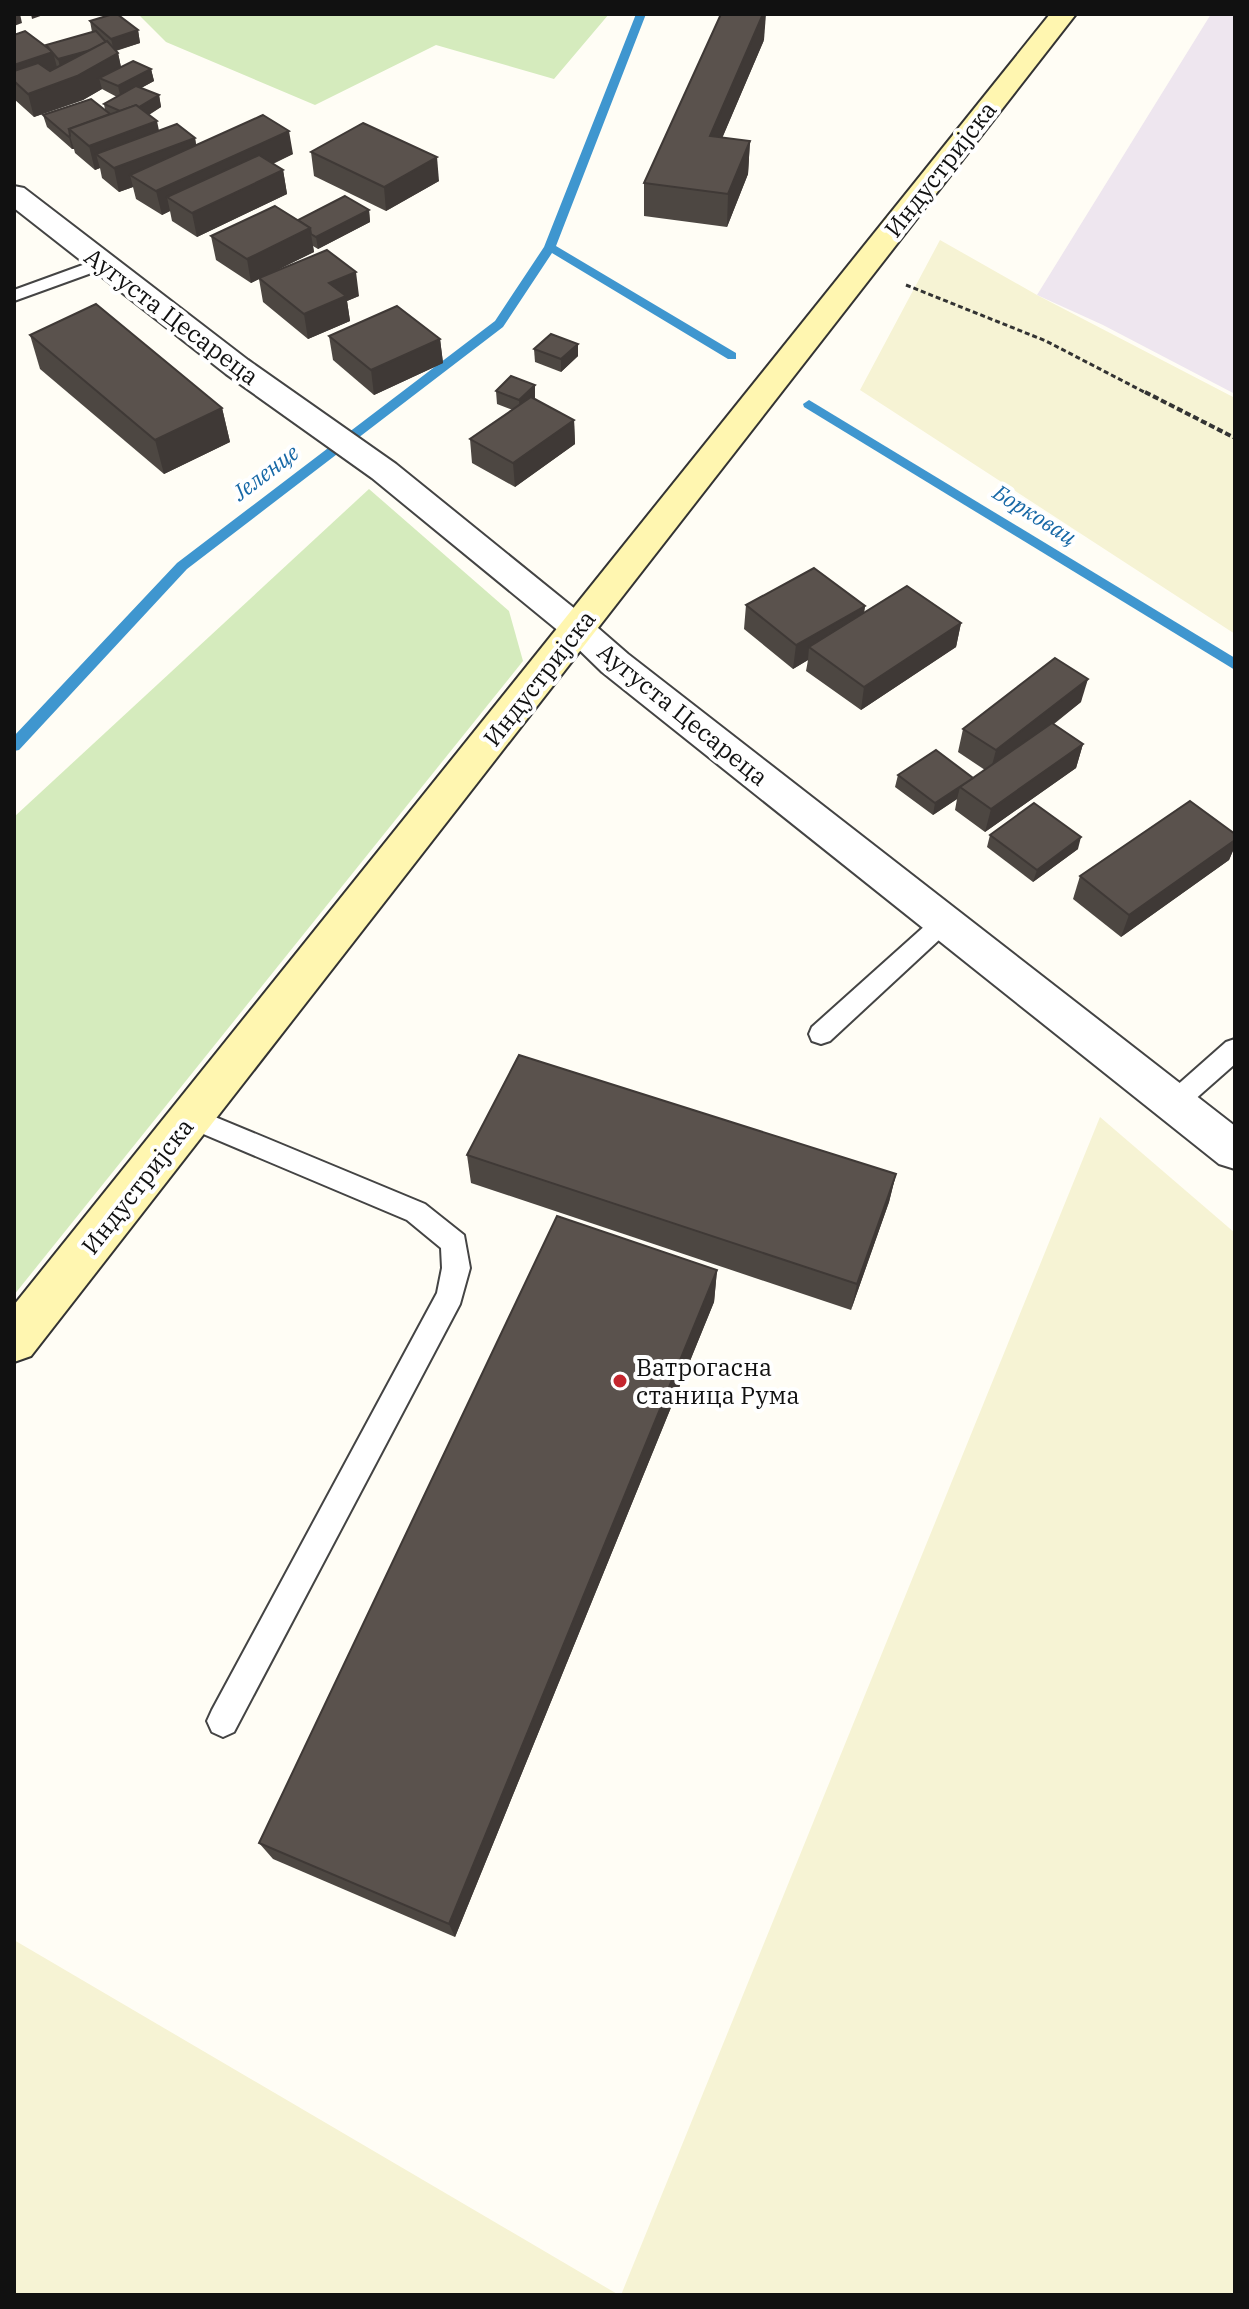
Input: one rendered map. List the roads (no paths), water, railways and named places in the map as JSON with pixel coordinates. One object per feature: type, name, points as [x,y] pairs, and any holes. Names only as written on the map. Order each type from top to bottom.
[{"type":"main road","name":"Индустријска","points":[[14,1341],[1063,14]]},
{"type":"street","name":"Аугуста Цесареца","points":[[14,194],[237,367],[384,471],[578,629],[615,663],[1235,1151]]},
{"type":"lane","points":[[14,296],[102,263]]},
{"type":"lane","points":[[821,1034],[945,921]]},
{"type":"lane","points":[[1175,1102],[1235,1049]]},
{"type":"lane","points":[[191,1118],[416,1212],[454,1243],[456,1268],[450,1295],[223,1721]]},
{"type":"waterway","name":"Борковац","points":[[550,247],[641,14]]},
{"type":"waterway","name":"Јеленце","points":[[14,746],[182,566],[499,324],[550,247]]},
{"type":"waterway","name":"Борковац","points":[[550,247],[732,356]]},
{"type":"waterway","name":"Борковац","points":[[809,404],[1235,665]]},
{"type":"place","name":"Ватрогасна станица Рума","points":[[620,1381]]}]
